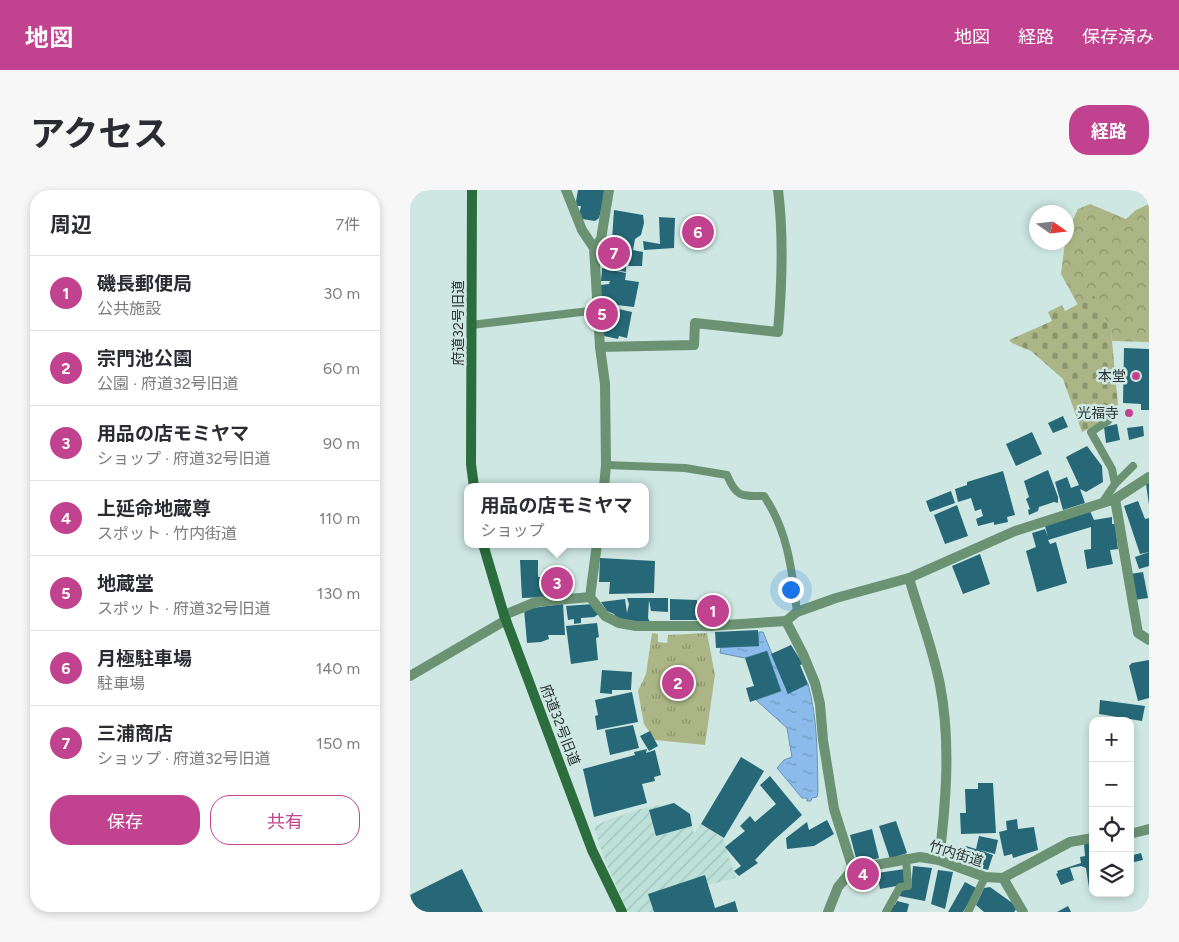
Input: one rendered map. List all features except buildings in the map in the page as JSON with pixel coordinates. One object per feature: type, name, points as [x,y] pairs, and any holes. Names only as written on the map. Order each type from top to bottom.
[{"type":"street","name":"府道32号旧道","points":[[472,190],[471,464],[473,483]]},
{"type":"street","points":[[566,190],[582,230],[594,248],[600,347],[605,384],[606,464],[604,483]]},
{"type":"street","points":[[594,248],[601,239],[609,190]]},
{"type":"street","points":[[600,347],[694,345],[695,323],[778,332],[782,288],[781,214],[778,190]]},
{"type":"street","points":[[596,548],[590,597],[604,616],[619,623],[636,626],[710,626],[786,621],[797,612],[861,590],[909,578],[1015,531],[1115,499],[1149,477]]},
{"type":"street","points":[[1115,499],[1138,633],[1149,640]]},
{"type":"street","name":"府道32号旧道","points":[[484,548],[505,617],[592,850],[622,912]]},
{"type":"street","points":[[909,578],[940,684],[943,712],[945,808],[939,860]]},
{"type":"street","points":[[410,676],[505,617],[536,602],[590,597]]},
{"type":"street","points":[[786,621],[815,683],[820,704],[823,740],[834,809],[853,869],[838,887],[828,912]]},
{"type":"street","points":[[1134,833],[1149,829]]},
{"type":"street","points":[[1023,912],[1003,878],[1070,842],[1089,839]]},
{"type":"street","name":"竹内街道","points":[[853,869],[920,857],[939,860],[985,877],[1003,878]]},
{"type":"lane","points":[[472,325],[598,310]]},
{"type":"lane","points":[[1108,421],[1091,432],[1112,469],[1114,484]]},
{"type":"lane","points":[[606,464],[686,468],[728,475],[734,490],[742,496],[764,496],[775,512],[783,532],[791,563],[797,612]]},
{"type":"lane","points":[[1102,503],[1114,484],[1133,466]]},
{"type":"lane","points":[[886,912],[900,887],[908,886],[906,858]]},
{"type":"lane","points":[[968,912],[985,877]]},
{"type":"shaded area","points":[[674,803],[690,814],[694,834],[701,824],[723,838],[736,878],[708,885],[715,907],[701,912],[628,912],[605,861],[594,827],[605,821],[647,807]]},
{"type":"green space","points":[[1090,204],[1126,219],[1136,210],[1149,204],[1149,342],[1112,341],[1111,330],[1094,297],[1078,305],[1061,274],[1064,250],[1074,250],[1074,217],[1078,209]]},
{"type":"green space","points":[[1094,296],[1111,330],[1118,405],[1102,422],[1082,432],[1063,379],[1031,351],[1009,340],[1052,321],[1048,312],[1062,305],[1065,311]]},
{"type":"green space","points":[[652,633],[658,634],[658,642],[667,643],[668,635],[707,633],[715,675],[705,745],[655,740],[644,724],[638,691],[646,674]]},
{"type":"water","points":[[759,632],[763,632],[788,693],[808,684],[815,724],[818,792],[817,797],[812,798],[811,801],[807,801],[807,798],[802,798],[777,768],[784,760],[792,757],[787,728],[756,700],[781,691],[767,651],[745,658],[720,653],[721,647],[758,646]]},
{"type":"place","name":"月極駐車場","points":[[698,232]]},
{"type":"place","name":"三浦商店","points":[[614,253]]},
{"type":"place","name":"地蔵堂","points":[[602,314]]},
{"type":"place","name":"本堂","points":[[1136,376]]},
{"type":"place","name":"光福寺","points":[[1129,413]]},
{"type":"place","name":"用品の店モミヤマ","points":[[557,583]]},
{"type":"place","name":"磯長郵便局","points":[[713,611]]},
{"type":"place","name":"宗門池公園","points":[[678,683]]},
{"type":"place","name":"上延命地蔵尊","points":[[863,874]]}]
